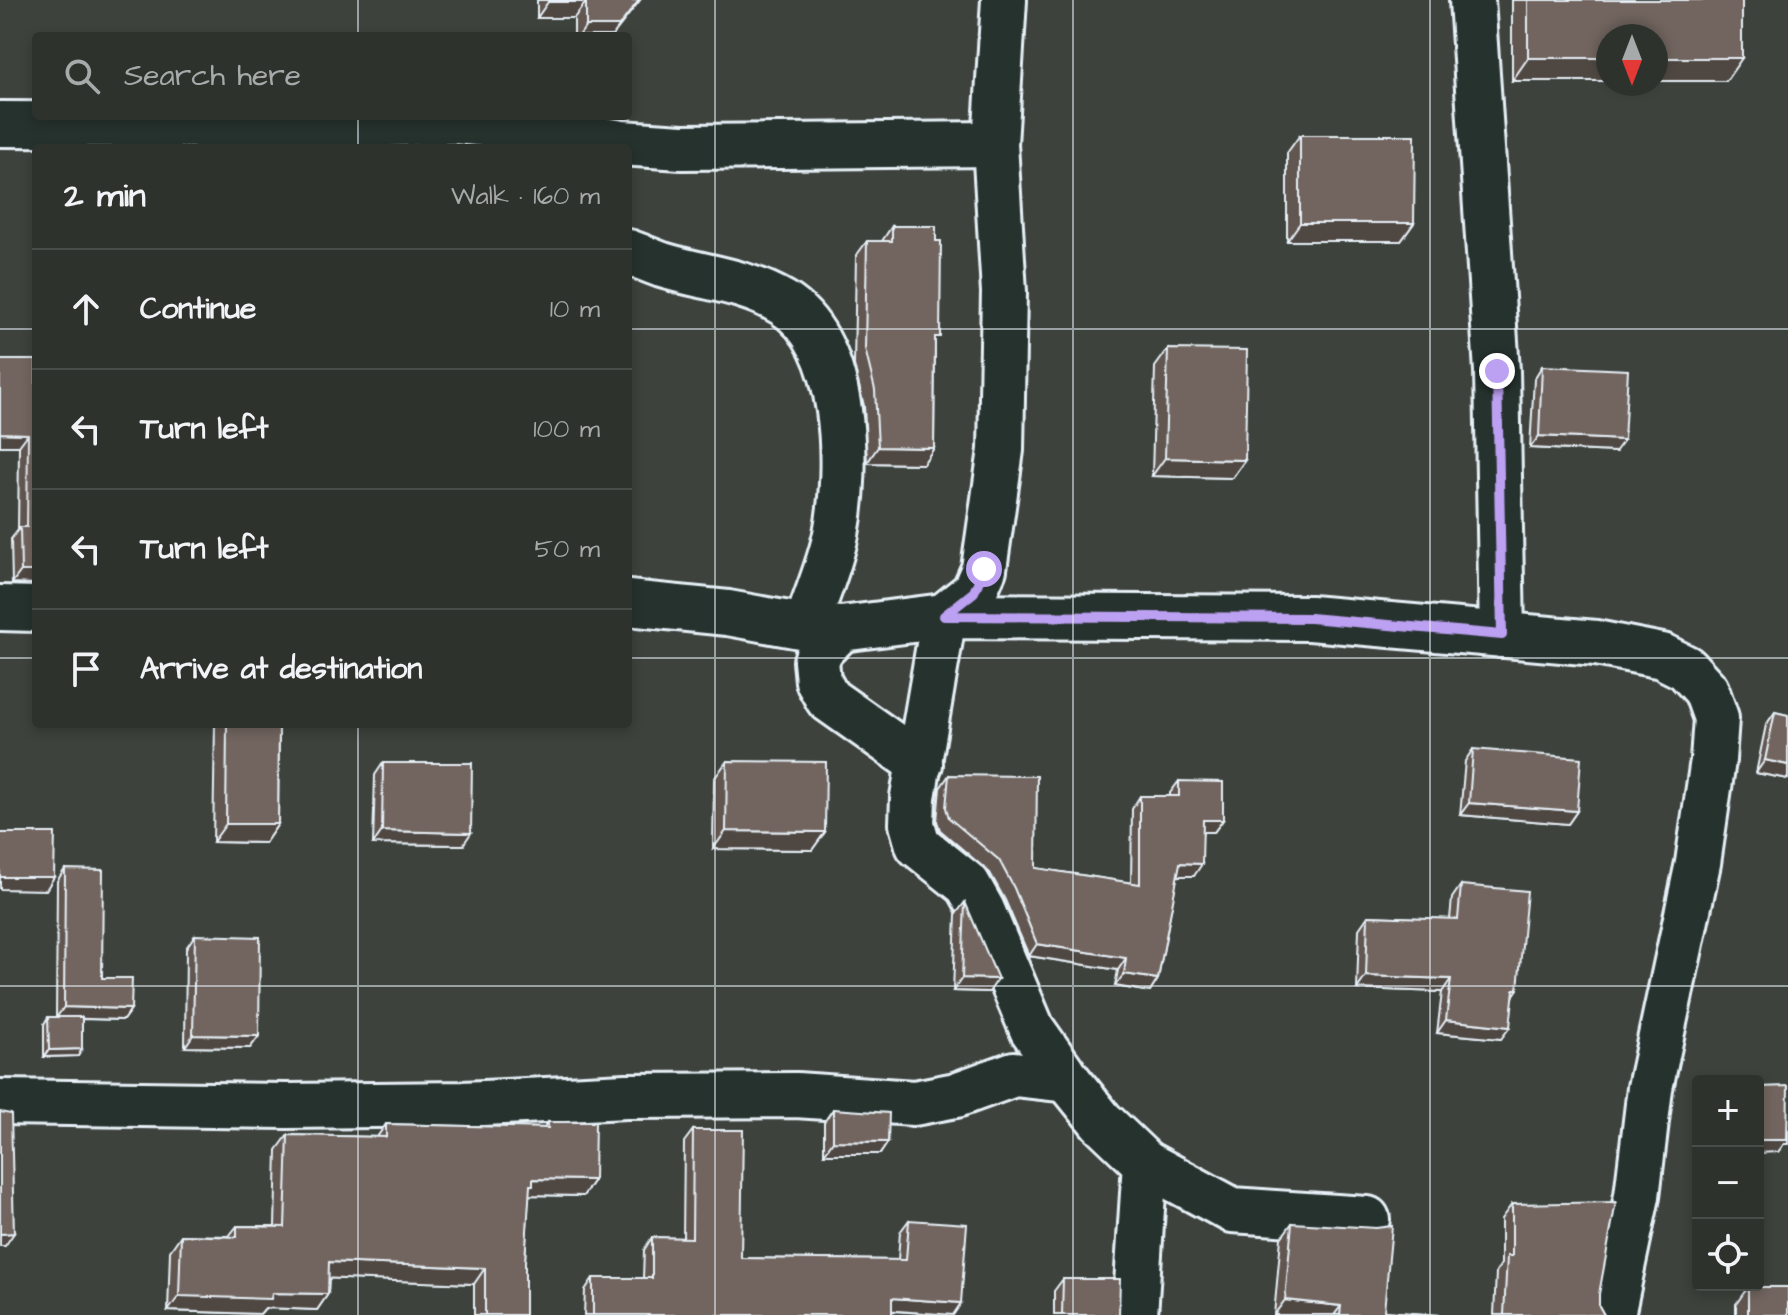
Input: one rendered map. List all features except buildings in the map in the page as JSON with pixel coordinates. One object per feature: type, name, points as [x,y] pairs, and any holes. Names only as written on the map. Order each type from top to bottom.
[{"type":"street","points":[[1004,0],[995,144],[1004,292],[1001,450],[984,569],[974,592],[944,616],[913,797],[912,824],[918,845],[968,885],[982,910],[1032,1029],[1101,1121],[1145,1163],[1232,1210],[1367,1219]]},
{"type":"street","points":[[1472,0],[1497,371],[1502,635]]},
{"type":"street","points":[[0,124],[343,126],[454,121],[547,138],[682,147],[995,144]]},
{"type":"street","points":[[632,253],[663,265],[744,284],[786,305],[816,336],[836,384],[843,451],[824,628],[816,661],[818,681],[828,699],[920,764]]},
{"type":"street","points":[[632,603],[728,613],[824,628],[944,616],[1310,618],[1596,643],[1662,656],[1686,668],[1706,690],[1716,718],[1713,760],[1698,863],[1650,1088],[1637,1196],[1612,1315]]},
{"type":"street","points":[[0,608],[32,609]]},
{"type":"street","points":[[1014,1074],[1032,1029]]},
{"type":"street","points":[[0,1102],[77,1105],[463,1104],[626,1096],[796,1095],[914,1103],[956,1095],[1014,1074],[1068,1080]]},
{"type":"street","points":[[1135,1315],[1145,1163]]},
{"type":"route","points":[[984,569],[974,592],[944,616],[1310,618],[1502,635],[1497,371]]}]
